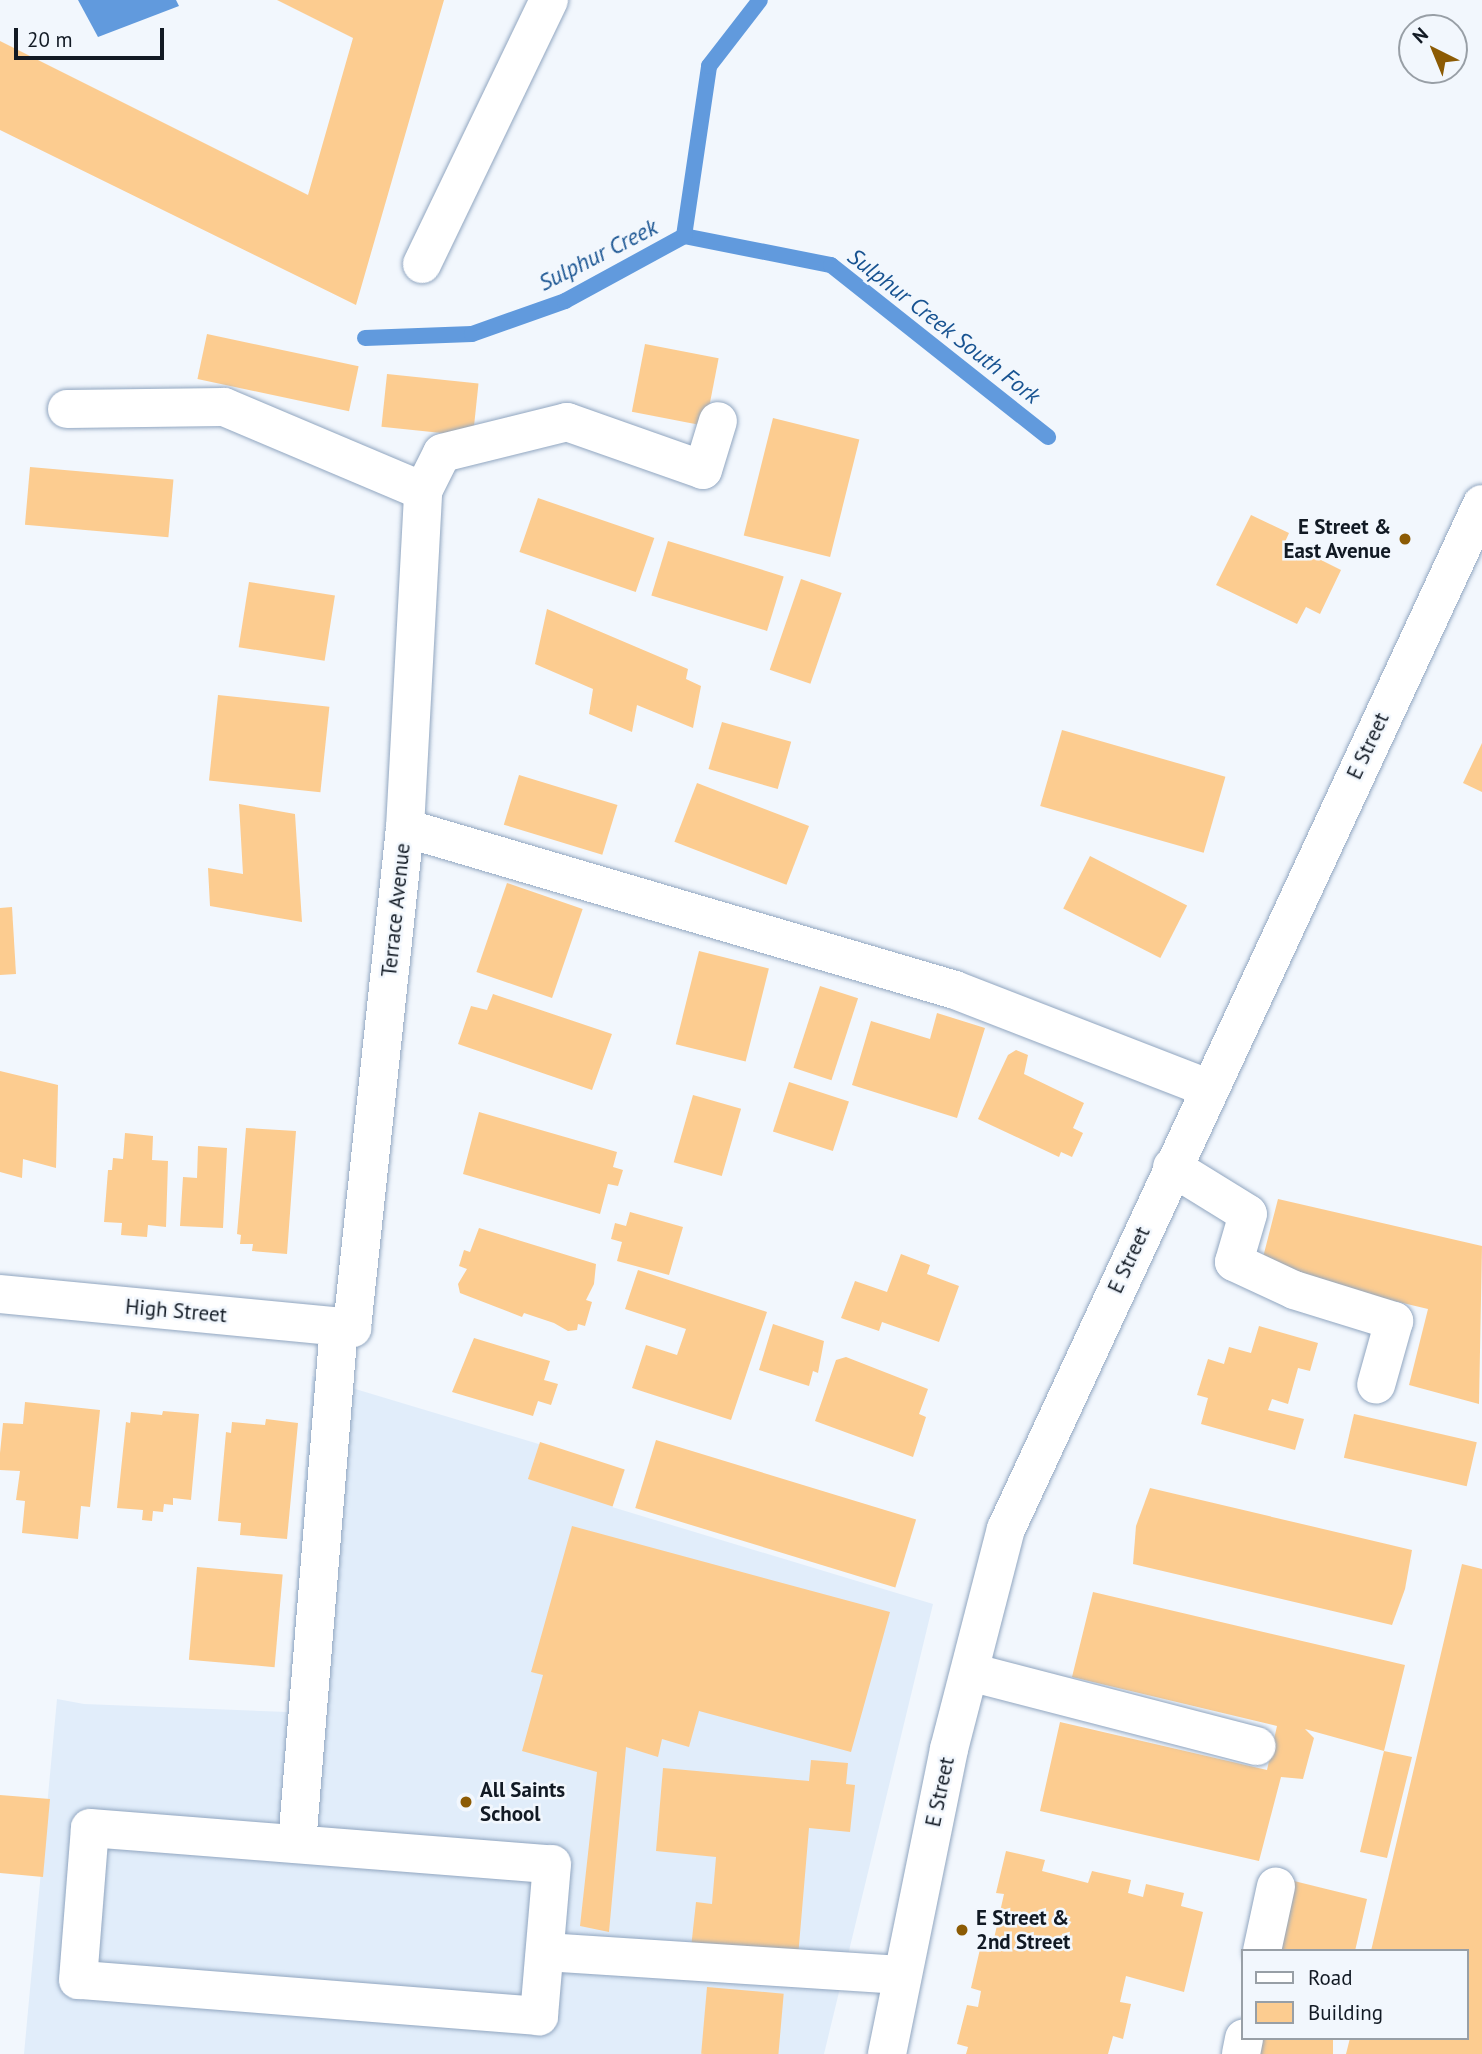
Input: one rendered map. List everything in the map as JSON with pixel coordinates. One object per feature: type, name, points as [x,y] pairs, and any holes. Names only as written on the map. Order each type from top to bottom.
[{"type":"street","points":[[422,264],[549,0]]},
{"type":"street","points":[[67,409],[224,407],[423,491],[442,453],[567,422],[702,470],[718,421]]},
{"type":"street","name":"Terrace Avenue","points":[[297,1844],[345,1327],[405,828],[423,491]]},
{"type":"street","name":"E Street","points":[[887,2054],[901,1976],[970,1672],[1006,1529],[1208,1088],[1482,504]]},
{"type":"street","points":[[405,828],[956,990],[1208,1088]]},
{"type":"street","points":[[1172,1167],[1248,1214],[1234,1262],[1294,1290],[1394,1321],[1376,1385]]},
{"type":"street","name":"High Street","points":[[0,1294],[345,1327]]},
{"type":"street","points":[[970,1672],[1257,1746]]},
{"type":"street","points":[[90,1828],[297,1844],[552,1864],[539,2016],[78,1980],[90,1828]]},
{"type":"street","points":[[1262,1949],[1276,1886]]},
{"type":"street","points":[[545,1952],[901,1976]]},
{"type":"shaded area","name":"All Saints School","points":[[312,1376],[625,1470],[612,1507],[933,1604],[824,2054],[24,2054],[57,1699],[84,1704],[287,1712]]},
{"type":"water","points":[[78,0],[176,0],[179,6],[98,37]]},
{"type":"building","points":[[277,0],[444,0],[356,305],[0,130],[0,41],[308,195],[353,38]]},
{"type":"building","points":[[207,334],[359,366],[349,411],[197,379]]},
{"type":"building","points":[[645,344],[719,358],[705,426],[632,412]]},
{"type":"building","points":[[387,374],[478,384],[473,436],[381,427]]},
{"type":"building","points":[[773,418],[859,440],[830,557],[744,535]]},
{"type":"building","points":[[30,467],[173,480],[168,537],[25,525]]},
{"type":"building","points":[[538,498],[654,538],[636,592],[519,552]]},
{"type":"building","points":[[1251,515],[1289,533],[1285,542],[1341,570],[1320,614],[1306,607],[1297,624],[1216,585]]},
{"type":"building","points":[[668,541],[784,576],[767,631],[651,596]]},
{"type":"building","points":[[801,579],[842,593],[810,684],[770,670]]},
{"type":"building","points":[[249,582],[335,596],[325,661],[239,647]]},
{"type":"building","points":[[547,609],[688,669],[686,679],[701,686],[693,728],[637,705],[632,732],[589,714],[593,689],[535,664]]},
{"type":"building","points":[[218,695],[329,707],[320,792],[209,781]]},
{"type":"building","points":[[722,722],[791,742],[778,789],[708,769]]},
{"type":"building","points":[[1062,730],[1225,777],[1204,853],[1040,806]]},
{"type":"building","points":[[1482,743],[1482,792],[1463,783]]},
{"type":"building","points":[[519,775],[617,805],[602,855],[504,825]]},
{"type":"building","points":[[697,783],[809,826],[786,885],[674,842]]},
{"type":"building","points":[[239,804],[295,814],[302,922],[210,906],[208,868],[243,874]]},
{"type":"building","points":[[1090,856],[1187,905],[1160,958],[1063,909]]},
{"type":"building","points":[[507,883],[583,909],[552,998],[476,972]]},
{"type":"building","points":[[12,907],[16,974],[0,975],[0,908]]},
{"type":"building","points":[[699,951],[769,968],[746,1062],[676,1044]]},
{"type":"building","points":[[820,986],[858,998],[831,1080],[793,1068]]},
{"type":"building","points":[[493,994],[612,1034],[592,1090],[458,1044],[471,1006],[487,1010]]},
{"type":"building","points":[[937,1013],[985,1028],[957,1118],[852,1085],[871,1021],[930,1039]]},
{"type":"building","points":[[1016,1050],[1028,1055],[1024,1074],[1084,1103],[1073,1128],[1083,1133],[1072,1157],[1061,1152],[1059,1157],[978,1119],[1008,1055]]},
{"type":"building","points":[[0,1071],[58,1085],[56,1168],[23,1159],[22,1178],[0,1172]]},
{"type":"building","points":[[789,1082],[849,1101],[833,1151],[773,1131]]},
{"type":"building","points":[[693,1095],[741,1109],[722,1176],[674,1162]]},
{"type":"building","points":[[479,1112],[617,1152],[613,1167],[623,1170],[618,1186],[608,1184],[600,1214],[463,1174]]},
{"type":"building","points":[[246,1128],[296,1131],[287,1254],[252,1251],[253,1244],[240,1244],[241,1235],[237,1234]]},
{"type":"building","points":[[125,1133],[153,1136],[152,1160],[168,1161],[166,1227],[148,1225],[147,1237],[121,1235],[122,1223],[104,1222],[108,1170],[112,1170],[113,1158],[123,1159]]},
{"type":"building","points":[[198,1146],[227,1148],[223,1228],[180,1226],[183,1177],[197,1178]]},
{"type":"building","points":[[1278,1199],[1482,1246],[1479,1404],[1409,1385],[1428,1309],[1260,1269]]},
{"type":"building","points":[[630,1212],[683,1227],[669,1275],[617,1261],[622,1242],[611,1239],[615,1223],[626,1226]]},
{"type":"building","points":[[479,1228],[596,1264],[594,1284],[586,1300],[592,1302],[585,1326],[578,1324],[577,1330],[568,1331],[554,1323],[524,1313],[522,1317],[460,1293],[458,1284],[467,1269],[459,1266],[464,1250],[470,1252]]},
{"type":"building","points":[[901,1254],[930,1265],[927,1274],[959,1286],[939,1342],[882,1322],[879,1331],[841,1318],[855,1281],[887,1292]]},
{"type":"building","points":[[638,1270],[767,1312],[731,1420],[632,1388],[646,1345],[677,1355],[686,1329],[625,1309]]},
{"type":"building","points":[[773,1324],[824,1341],[818,1373],[813,1371],[809,1386],[759,1370]]},
{"type":"building","points":[[1259,1326],[1318,1343],[1310,1371],[1298,1368],[1288,1404],[1272,1399],[1268,1410],[1304,1419],[1295,1450],[1201,1424],[1208,1398],[1197,1395],[1208,1359],[1224,1364],[1229,1347],[1251,1353]]},
{"type":"building","points":[[474,1338],[550,1361],[544,1380],[558,1384],[551,1405],[538,1401],[533,1416],[452,1392]]},
{"type":"building","points":[[846,1357],[928,1389],[919,1414],[926,1417],[913,1457],[815,1421],[836,1360]]},
{"type":"building","points":[[25,1402],[100,1410],[90,1507],[81,1506],[78,1539],[22,1533],[25,1501],[16,1500],[20,1471],[0,1470],[0,1453],[3,1423],[23,1424]]},
{"type":"building","points":[[163,1411],[199,1414],[191,1500],[173,1498],[173,1505],[164,1504],[163,1512],[153,1511],[152,1521],[142,1520],[143,1510],[117,1508],[126,1422],[130,1423],[131,1412],[162,1415]]},
{"type":"building","points":[[1354,1414],[1477,1442],[1467,1486],[1344,1458]]},
{"type":"building","points":[[266,1419],[298,1423],[287,1539],[240,1535],[241,1523],[218,1521],[226,1432],[231,1433],[232,1422],[265,1425]]},
{"type":"building","points":[[656,1440],[916,1520],[895,1587],[635,1508]]},
{"type":"building","points":[[540,1442],[625,1470],[613,1507],[528,1479]]},
{"type":"building","points":[[1150,1488],[1412,1550],[1405,1589],[1392,1625],[1133,1564],[1136,1526]]},
{"type":"building","points":[[572,1526],[890,1612],[851,1752],[699,1711],[689,1747],[662,1739],[658,1757],[626,1747],[609,1932],[580,1926],[597,1772],[522,1751],[543,1675],[531,1672]]},
{"type":"building","points":[[1462,1564],[1482,1569],[1482,2054],[1346,2054],[1350,2040],[1468,2040],[1468,1949],[1371,1949]]},
{"type":"building","points":[[197,1567],[283,1574],[275,1667],[189,1660]]},
{"type":"building","points":[[1093,1592],[1405,1665],[1384,1751],[1305,1729],[1314,1738],[1303,1779],[1281,1777],[1259,1861],[1040,1811],[1060,1722],[1267,1770],[1277,1726],[1072,1677]]},
{"type":"building","points":[[1384,1751],[1412,1757],[1387,1858],[1360,1852]]},
{"type":"building","points":[[811,1760],[848,1763],[846,1784],[855,1785],[850,1832],[809,1828],[798,1957],[691,1948],[696,1902],[712,1904],[716,1857],[656,1851],[663,1768],[809,1781]]},
{"type":"building","points":[[0,1795],[50,1799],[43,1877],[0,1873]]},
{"type":"building","points":[[1006,1851],[1045,1860],[1042,1871],[1088,1883],[1092,1871],[1131,1880],[1128,1893],[1143,1897],[1146,1884],[1184,1893],[1181,1906],[1203,1912],[1184,1992],[1126,1976],[1120,2002],[1131,2004],[1123,2039],[1113,2036],[1108,2054],[966,2054],[968,2047],[957,2044],[967,2005],[978,2007],[981,1991],[971,1988],[980,1949],[991,1952],[1004,1894],[996,1893]]},
{"type":"building","points":[[1294,1881],[1367,1899],[1355,1949],[1277,1949]]},
{"type":"building","points":[[707,1987],[784,1994],[778,2054],[701,2054]]},
{"type":"building","points":[[1256,2040],[1333,2040],[1333,2054],[1256,2054]]},
{"type":"waterway","name":"Sulphur Creek","points":[[365,338],[472,334],[565,301],[684,236],[709,66],[760,0]]},
{"type":"waterway","name":"Sulphur Creek South Fork","points":[[684,236],[831,265],[1048,437]]},
{"type":"place","name":"E Street & East Avenue","points":[[1405,539]]},
{"type":"place","name":"All Saints School","points":[[466,1802]]},
{"type":"place","name":"E Street & 2nd Street","points":[[962,1930]]}]
